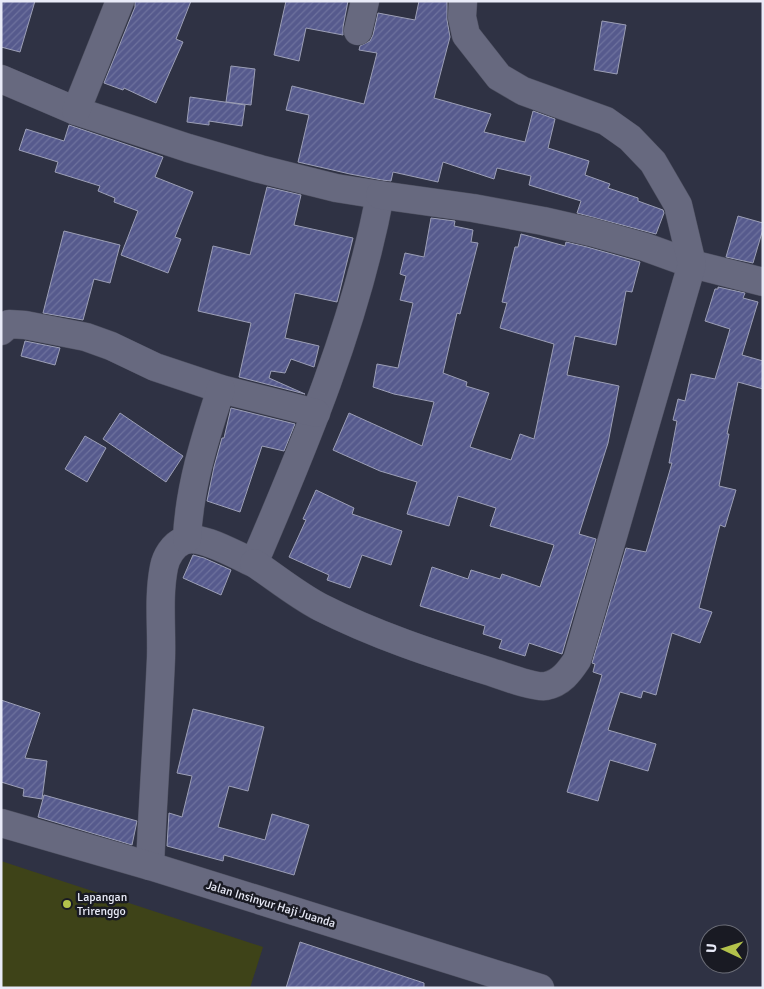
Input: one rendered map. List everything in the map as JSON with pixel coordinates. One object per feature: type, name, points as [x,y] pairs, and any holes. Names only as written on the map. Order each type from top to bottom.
[{"type":"street","points":[[76,111],[120,1]]},
{"type":"street","points":[[358,31],[365,1]]},
{"type":"street","points":[[150,866],[160,665],[161,593],[164,566],[172,549],[187,539],[192,538],[207,542],[254,563],[319,606],[419,650],[520,681],[544,686],[555,683],[567,675],[577,660],[692,264],[678,205],[653,162],[630,138],[606,121],[523,91],[499,77],[466,35],[462,17],[463,1]]},
{"type":"street","points":[[1,79],[76,111],[188,148],[260,169],[336,188],[474,208],[543,221],[645,248],[692,264],[763,282]]},
{"type":"street","points":[[254,563],[293,472],[338,352],[374,229],[380,195]]},
{"type":"street","points":[[1,331],[9,324],[86,336],[155,367],[222,389],[316,413]]},
{"type":"street","points":[[187,539],[188,512],[196,476],[222,389]]},
{"type":"street","name":"Jalan Insinyur Haji Juanda","points":[[1,823],[150,866],[540,988]]},
{"type":"green space","name":"Lapangan Trirenggo","points":[[1,861],[263,947],[250,988],[1,988]]},
{"type":"building","points":[[1,1],[35,1],[20,52],[1,47]]},
{"type":"building","points":[[135,1],[191,1],[176,39],[183,42],[156,103],[124,88],[123,90],[104,83],[135,7]]},
{"type":"building","points":[[286,1],[348,1],[343,35],[306,28],[299,61],[274,55]]},
{"type":"building","points":[[419,1],[447,1],[447,20],[450,37],[434,98],[491,114],[484,132],[525,142],[533,111],[555,119],[548,148],[589,161],[585,175],[610,184],[608,188],[638,198],[638,201],[663,210],[664,213],[656,234],[577,213],[581,201],[529,185],[531,176],[497,168],[494,179],[443,162],[438,182],[393,172],[391,181],[298,162],[309,115],[286,110],[292,86],[364,104],[377,53],[359,50],[360,46],[370,41],[378,13],[415,20]]},
{"type":"building","points":[[602,21],[626,25],[617,74],[594,70]]},
{"type":"building","points":[[231,66],[255,69],[251,105],[226,102]]},
{"type":"building","points":[[190,97],[245,105],[242,126],[209,121],[209,125],[187,122]]},
{"type":"building","points":[[69,125],[163,157],[155,177],[193,192],[175,237],[181,239],[168,273],[121,255],[138,211],[114,202],[115,198],[98,191],[100,186],[55,172],[58,162],[19,150],[26,129],[64,141]]},
{"type":"building","points":[[267,187],[301,195],[294,225],[353,238],[337,302],[295,293],[285,338],[319,346],[314,367],[291,359],[285,373],[271,371],[269,378],[305,394],[239,377],[251,323],[198,311],[213,246],[250,255]]},
{"type":"building","points":[[738,216],[763,223],[753,263],[726,257]]},
{"type":"building","points":[[431,218],[455,221],[454,226],[473,230],[471,242],[478,243],[460,314],[457,313],[443,373],[467,382],[466,386],[489,393],[470,447],[511,460],[520,434],[534,439],[554,344],[500,328],[507,303],[502,302],[515,247],[518,247],[521,234],[565,246],[566,242],[640,262],[632,292],[626,291],[616,345],[575,336],[567,375],[619,386],[608,443],[579,534],[596,539],[562,654],[529,643],[525,656],[499,648],[502,640],[483,634],[485,626],[420,606],[432,567],[468,579],[471,570],[500,579],[502,574],[540,587],[554,545],[490,526],[496,508],[458,496],[449,526],[407,514],[417,482],[380,471],[333,450],[349,413],[422,446],[434,402],[394,394],[373,387],[377,364],[398,368],[413,303],[400,300],[406,276],[400,274],[405,253],[424,257]]},
{"type":"building","points":[[64,231],[120,245],[110,283],[94,279],[83,320],[43,313]]},
{"type":"building","points":[[718,287],[745,293],[743,298],[758,302],[742,355],[763,361],[763,389],[738,382],[719,486],[736,490],[725,527],[720,525],[699,608],[712,612],[700,643],[672,633],[656,695],[643,691],[641,698],[620,692],[608,730],[656,744],[648,771],[610,760],[598,801],[567,792],[602,675],[593,672],[595,664],[592,663],[626,548],[646,552],[672,463],[669,463],[677,421],[673,420],[678,399],[685,401],[691,374],[715,379],[730,329],[705,321],[715,289],[718,289]]},
{"type":"building","points":[[25,341],[60,348],[55,365],[21,356]]},
{"type":"building","points":[[231,408],[295,424],[284,451],[262,446],[240,512],[207,501],[214,467],[222,438],[224,438]]},
{"type":"building","points":[[120,413],[183,456],[166,482],[103,439]]},
{"type":"building","points":[[85,436],[106,448],[87,482],[65,469]]},
{"type":"building","points":[[316,490],[354,508],[352,514],[402,531],[391,565],[362,555],[350,588],[327,580],[329,575],[289,557],[306,520],[303,519]]},
{"type":"building","points":[[193,555],[231,570],[221,595],[183,578]]},
{"type":"building","points":[[1,700],[40,713],[25,758],[47,761],[42,799],[23,796],[24,789],[1,782]]},
{"type":"building","points":[[193,709],[264,727],[248,791],[229,786],[218,827],[265,840],[272,814],[309,825],[294,875],[224,855],[223,861],[167,846],[169,813],[182,817],[192,776],[177,773]]},
{"type":"building","points":[[44,795],[137,821],[132,845],[38,817]]},
{"type":"building","points":[[300,942],[424,983],[424,988],[286,988]]},
{"type":"place","name":"Lapangan Trirenggo","points":[[67,904]]}]
